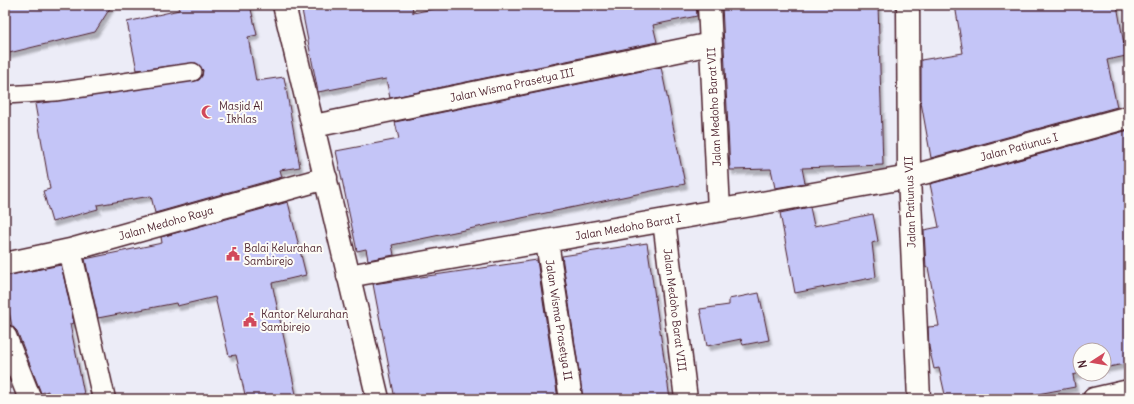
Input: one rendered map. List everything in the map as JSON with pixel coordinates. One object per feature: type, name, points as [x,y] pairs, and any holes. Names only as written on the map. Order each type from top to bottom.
[{"type":"street","points":[[284,5],[378,399]]},
{"type":"street","name":"Jalan Medoho Barat VII","points":[[709,5],[719,210]]},
{"type":"street","name":"Jalan Patiunus VII","points":[[908,5],[909,177],[919,399]]},
{"type":"street","name":"Jalan Wisma Prasetya III","points":[[314,126],[711,44]]},
{"type":"street","name":"Jalan Patiunus I","points":[[909,177],[1129,117]]},
{"type":"street","name":"Jalan Medoho Barat I","points":[[348,276],[909,177]]},
{"type":"street","name":"Jalan Medoho Raya","points":[[5,264],[70,250],[326,178]]},
{"type":"street","name":"Jalan Medoho Barat VIII","points":[[664,221],[686,399]]},
{"type":"street","name":"Jalan Wisma Prasetya II","points":[[547,242],[570,399]]},
{"type":"street","points":[[70,250],[104,399]]},
{"type":"street","points":[[5,336],[30,399]]},
{"type":"street","points":[[1094,399],[1120,395]]},
{"type":"lane","points":[[5,96],[55,92],[193,72]]},
{"type":"building","points":[[5,5],[112,5],[95,32],[5,54]]},
{"type":"building","points":[[178,5],[250,5],[257,35],[248,37],[256,81],[284,77],[300,167],[280,170],[282,177],[155,213],[151,196],[97,205],[98,209],[52,222],[43,191],[50,189],[35,104],[199,80],[202,76],[203,70],[196,63],[137,70],[127,22],[179,10]]},
{"type":"building","points":[[301,5],[412,5],[413,13],[453,5],[696,5],[697,16],[653,25],[657,42],[390,98],[386,79],[318,92]]},
{"type":"building","points":[[722,5],[878,5],[883,165],[802,168],[805,183],[775,188],[771,169],[730,170]]},
{"type":"building","points":[[955,5],[1117,5],[1126,56],[1107,60],[1117,107],[931,158],[921,102],[921,60],[963,53]]},
{"type":"building","points":[[661,67],[685,184],[392,245],[394,255],[368,260],[366,249],[357,251],[336,151],[399,139],[395,122]]},
{"type":"building","points":[[1129,130],[1129,363],[1112,366],[1112,342],[1072,342],[1072,382],[1074,382],[1075,387],[1011,399],[946,399],[939,368],[934,369],[929,347],[928,327],[939,326],[928,267],[926,268],[924,230],[939,227],[930,184]]},
{"type":"building","points":[[288,202],[306,275],[272,283],[297,399],[246,399],[236,355],[229,356],[215,297],[177,306],[176,303],[98,318],[85,259],[162,243],[161,237]]},
{"type":"building","points":[[810,207],[814,226],[873,214],[878,241],[872,243],[876,277],[795,293],[780,213]]},
{"type":"building","points":[[647,243],[670,399],[583,399],[562,256]]},
{"type":"building","points":[[537,260],[558,399],[395,399],[373,284]]},
{"type":"building","points":[[61,265],[74,323],[70,324],[85,399],[49,399],[48,391],[41,393],[17,331],[12,326],[8,307],[5,307],[5,276]]},
{"type":"building","points":[[759,293],[769,340],[743,345],[741,339],[707,346],[700,309],[729,305],[729,299]]},
{"type":"place","name":"Masjid Al - Ikhlas","points":[[208,112]]},
{"type":"place","name":"Balai Kelurahan Sambirejo","points":[[233,254]]},
{"type":"place","name":"Kantor Kelurahan Sambirejo","points":[[250,320]]}]
